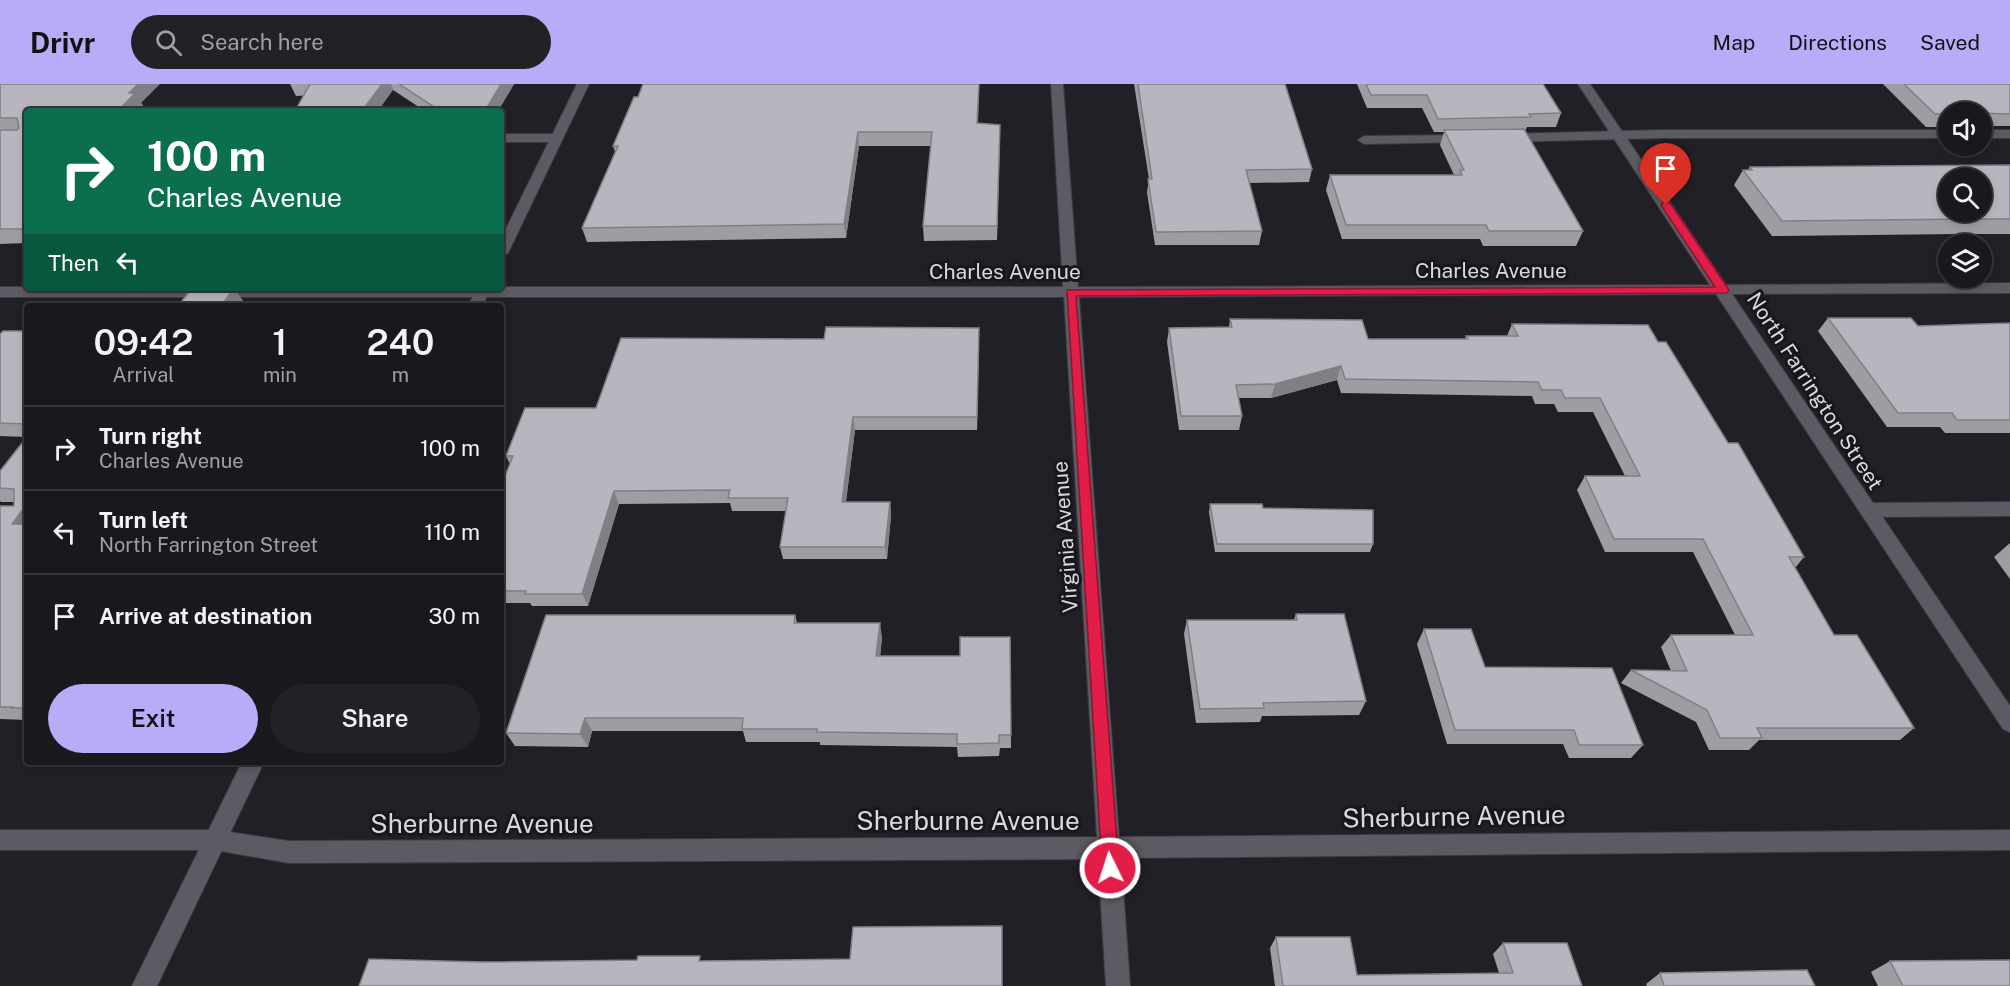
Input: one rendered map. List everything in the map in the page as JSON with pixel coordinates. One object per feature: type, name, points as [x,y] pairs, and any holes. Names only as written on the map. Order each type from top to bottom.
[{"type":"street","points":[[504,247],[583,84]]},
{"type":"street","name":"Virginia Avenue","points":[[1057,84],[1118,986]]},
{"type":"street","name":"North Farrington Street","points":[[1584,84],[2010,723]]},
{"type":"street","points":[[1364,140],[1938,134]]},
{"type":"street","points":[[1992,134],[2010,134]]},
{"type":"street","points":[[504,138],[557,138]]},
{"type":"street","name":"Charles Avenue","points":[[504,290],[1071,292],[2010,288]]},
{"type":"street","name":"Charles Avenue","points":[[0,291],[24,291]]},
{"type":"street","points":[[1868,510],[2010,509]]},
{"type":"street","points":[[144,986],[252,765]]},
{"type":"street","name":"Sherburne Avenue","points":[[0,840],[215,840],[289,852],[2010,840]]},
{"type":"building","points":[[0,84],[138,84],[129,93],[135,93],[121,108],[24,108],[24,229],[0,229],[0,130],[19,128],[17,118],[0,118]]},
{"type":"building","points":[[310,84],[382,84],[364,108],[297,108]]},
{"type":"building","points":[[399,84],[501,84],[487,108],[436,108]]},
{"type":"building","points":[[643,84],[979,84],[977,123],[1000,125],[997,226],[923,226],[932,132],[858,132],[844,224],[582,228],[618,146],[613,146],[634,97],[638,97]]},
{"type":"building","points":[[1138,84],[1285,84],[1312,169],[1246,170],[1262,231],[1156,232],[1148,179],[1152,179]]},
{"type":"building","points":[[1366,84],[1543,84],[1561,113],[1529,114],[1531,117],[1438,119],[1427,95],[1371,95]]},
{"type":"building","points":[[1904,84],[2010,84],[2010,114],[1992,113],[1992,102],[1938,102],[1938,114],[1935,114]]},
{"type":"building","points":[[1524,129],[1583,231],[1489,231],[1486,225],[1346,225],[1330,175],[1462,175],[1460,170],[1464,170],[1444,130]]},
{"type":"building","points":[[2010,165],[2010,219],[1992,219],[1992,168],[1938,168],[1938,220],[1782,221],[1743,170],[1752,170],[1750,167]]},
{"type":"building","points":[[190,291],[232,291],[223,303],[180,303]]},
{"type":"building","points":[[1828,318],[1911,318],[1918,326],[2010,323],[2010,420],[1957,420],[1952,413],[1898,413]]},
{"type":"building","points":[[1230,319],[1362,320],[1368,339],[1468,339],[1466,336],[1518,336],[1512,324],[1648,325],[1658,342],[1666,342],[1728,443],[1738,443],[1804,557],[1789,557],[1834,635],[1857,635],[1914,728],[1757,728],[1762,738],[1720,738],[1707,710],[1631,670],[1687,671],[1671,635],[1753,635],[1703,539],[1614,539],[1585,476],[1640,476],[1600,398],[1565,398],[1561,390],[1542,390],[1538,382],[1345,379],[1341,366],[1275,384],[1236,385],[1242,416],[1181,416],[1169,328],[1232,327]]},
{"type":"building","points":[[826,327],[979,328],[977,417],[853,417],[842,502],[890,502],[885,547],[780,547],[788,498],[728,498],[730,490],[614,491],[582,594],[525,594],[526,591],[504,591],[504,478],[513,456],[506,456],[525,408],[596,408],[621,338],[824,339]]},
{"type":"building","points":[[3,331],[24,331],[24,424],[0,423],[0,334]]},
{"type":"building","points":[[24,441],[24,508],[12,524],[24,524],[24,708],[0,707],[0,506],[14,506],[14,489],[0,488],[0,471]]},
{"type":"building","points":[[1210,504],[1262,504],[1263,508],[1373,510],[1373,544],[1217,544]]},
{"type":"building","points":[[1296,614],[1344,614],[1366,701],[1263,703],[1264,708],[1200,709],[1187,620],[1297,620]]},
{"type":"building","points":[[546,615],[795,615],[794,623],[880,623],[876,656],[960,656],[960,637],[1010,637],[1011,735],[999,735],[999,743],[957,744],[957,734],[742,729],[743,718],[585,718],[580,734],[506,733]]},
{"type":"building","points":[[1424,629],[1471,629],[1485,667],[1612,668],[1643,745],[1579,745],[1574,730],[1455,730]]},
{"type":"building","points":[[1002,926],[1002,986],[359,986],[369,959],[483,962],[637,960],[638,956],[700,956],[699,961],[850,959],[853,927]]},
{"type":"building","points":[[1276,937],[1350,937],[1357,975],[1513,973],[1503,943],[1567,943],[1582,986],[1283,986]]},
{"type":"building","points":[[2010,960],[2010,986],[1903,986],[1890,961]]},
{"type":"building","points":[[1807,970],[1815,986],[1664,986],[1660,973]]},
{"type":"route","points":[[1110,868],[1071,292],[1723,290],[1666,205]]}]
